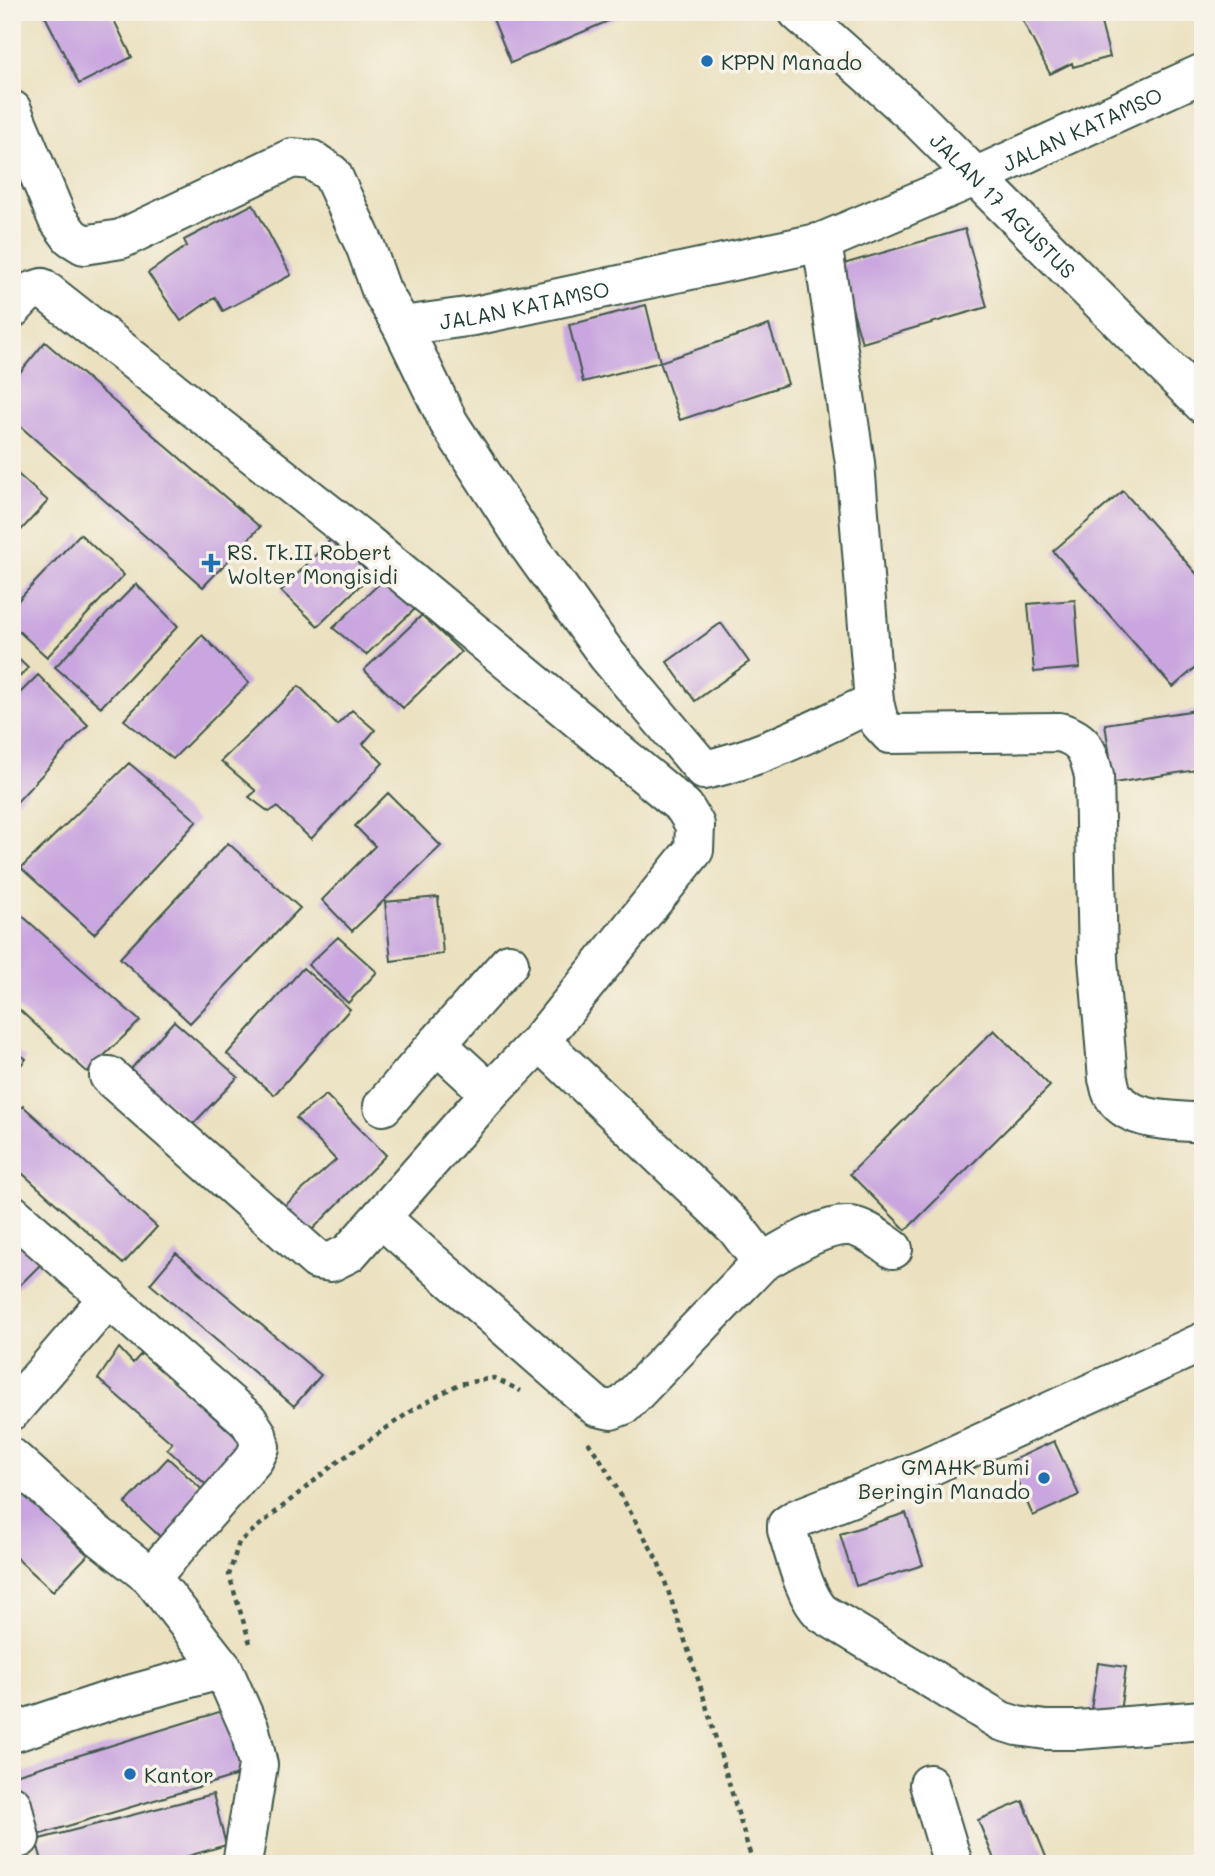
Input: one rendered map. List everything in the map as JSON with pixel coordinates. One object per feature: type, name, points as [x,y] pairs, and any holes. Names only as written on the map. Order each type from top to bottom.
[{"type":"street","name":"JALAN 17 AGUSTUS","points":[[798,12],[914,115],[1203,404]]},
{"type":"street","name":"JALAN KATAMSO","points":[[402,326],[474,316],[822,242],[977,176],[1203,73]]},
{"type":"street","points":[[12,110],[57,218],[71,237],[84,245],[121,239],[292,158],[312,160],[331,174],[366,248],[381,290],[402,326],[449,423],[529,546],[607,654],[704,770],[729,765],[874,702]]},
{"type":"street","points":[[822,242],[855,463],[874,702],[879,722],[890,734],[1059,732],[1075,736],[1082,744],[1089,755],[1094,776],[1098,959],[1108,1079],[1112,1095],[1123,1108],[1145,1116],[1203,1123]]},
{"type":"street","points":[[12,309],[27,293],[42,288],[367,544],[684,807],[695,825],[694,850],[540,1041],[490,1093],[349,1253],[331,1262],[317,1260],[109,1076]]},
{"type":"street","points":[[383,1105],[509,963]]},
{"type":"street","points":[[540,1041],[736,1228],[762,1262]]},
{"type":"street","points":[[438,1044],[490,1093]]},
{"type":"street","points":[[12,1214],[248,1420],[257,1434],[260,1447],[254,1460],[151,1577]]},
{"type":"street","points":[[381,1218],[597,1407],[611,1410],[624,1405],[762,1262],[811,1234],[849,1226],[867,1232],[894,1249]]},
{"type":"street","points":[[12,1410],[109,1297]]},
{"type":"street","points":[[1203,1342],[926,1468],[787,1525],[809,1592],[822,1613],[1001,1721],[1046,1730],[1078,1730],[1203,1720]]},
{"type":"street","points":[[12,1458],[94,1533],[151,1577],[238,1661],[258,1765],[243,1863]]},
{"type":"street","points":[[12,1733],[238,1661]]},
{"type":"street","points":[[929,1784],[953,1864]]},
{"type":"path","points":[[238,1661],[229,1575],[239,1542],[335,1463],[414,1409],[458,1384],[494,1378],[528,1394]]},
{"type":"path","points":[[584,1437],[602,1462],[658,1561],[700,1685],[753,1864]]},
{"type":"building","points":[[43,12],[110,12],[132,57],[79,84]]},
{"type":"building","points":[[490,12],[629,12],[511,63]]},
{"type":"building","points":[[1036,12],[1057,12],[1060,18],[1081,12],[1098,12],[1110,57],[1073,67],[1072,63],[1050,74],[1022,19]]},
{"type":"building","points":[[12,140],[36,176],[12,192]]},
{"type":"building","points":[[253,204],[291,275],[223,311],[215,297],[181,321],[148,273],[187,246],[184,240]]},
{"type":"building","points":[[965,229],[987,307],[862,343],[840,265]]},
{"type":"building","points":[[646,305],[660,362],[583,382],[569,325]]},
{"type":"building","points":[[769,325],[788,384],[680,420],[660,362]]},
{"type":"building","points":[[45,342],[260,527],[203,587],[12,419],[12,382]]},
{"type":"building","points":[[12,469],[48,501],[12,540]]},
{"type":"building","points":[[1123,491],[1203,581],[1203,661],[1173,687],[1053,551]]},
{"type":"building","points":[[80,534],[124,575],[47,657],[12,625],[12,607]]},
{"type":"building","points":[[336,534],[374,572],[318,626],[281,591]]},
{"type":"building","points":[[383,580],[415,609],[366,655],[333,628]]},
{"type":"building","points":[[136,584],[178,626],[101,707],[55,667]]},
{"type":"building","points":[[1075,600],[1080,668],[1034,672],[1028,604]]},
{"type":"building","points":[[422,615],[461,652],[403,708],[364,670]]},
{"type":"building","points":[[721,623],[749,662],[695,701],[667,662]]},
{"type":"building","points":[[202,635],[249,683],[173,759],[124,720]]},
{"type":"building","points":[[12,653],[28,668],[12,684]]},
{"type":"building","points":[[38,675],[88,725],[15,804],[12,802],[12,701]]},
{"type":"building","points":[[299,686],[337,725],[352,710],[375,730],[363,744],[383,763],[311,839],[277,807],[269,812],[249,797],[256,791],[221,761]]},
{"type":"building","points":[[1203,709],[1203,769],[1114,783],[1105,724]]},
{"type":"building","points":[[129,763],[197,821],[94,934],[21,868]]},
{"type":"building","points":[[388,793],[441,846],[352,931],[322,900],[375,846],[355,826]]},
{"type":"building","points":[[228,843],[300,908],[190,1023],[120,958]]},
{"type":"building","points":[[438,897],[443,954],[391,961],[385,902]]},
{"type":"building","points":[[18,912],[140,1021],[87,1072],[12,1003],[12,918]]},
{"type":"building","points":[[338,937],[377,972],[348,1003],[308,965]]},
{"type":"building","points":[[303,968],[350,1009],[274,1095],[227,1054]]},
{"type":"building","points":[[174,1021],[238,1077],[193,1124],[130,1070]]},
{"type":"building","points":[[994,1030],[1050,1086],[906,1230],[850,1174]]},
{"type":"building","points":[[12,1048],[26,1059],[12,1076]]},
{"type":"building","points":[[326,1095],[386,1155],[299,1243],[272,1217],[336,1160],[296,1118]]},
{"type":"building","points":[[23,1106],[157,1227],[123,1264],[12,1164],[12,1117]]},
{"type":"building","points":[[12,1234],[42,1263],[12,1293]]},
{"type":"building","points":[[176,1253],[321,1375],[294,1406],[150,1284]]},
{"type":"building","points":[[119,1348],[133,1363],[143,1352],[252,1452],[215,1493],[167,1449],[172,1443],[98,1379]]},
{"type":"building","name":"GMAHK Bumi Beringin Manado","points":[[1054,1441],[1079,1495],[1033,1516],[1009,1462]]},
{"type":"building","points":[[168,1458],[211,1498],[168,1544],[125,1504]]},
{"type":"building","points":[[18,1489],[88,1555],[53,1591],[12,1554],[12,1496]]},
{"type":"building","points":[[906,1513],[923,1565],[856,1586],[840,1534]]},
{"type":"building","points":[[1098,1663],[1126,1667],[1119,1720],[1090,1716]]},
{"type":"building","name":"Kantor","points":[[229,1709],[248,1772],[31,1837],[12,1776]]},
{"type":"building","name":"Kantor","points":[[213,1794],[226,1845],[161,1864],[43,1864],[36,1840]]},
{"type":"building","points":[[1023,1801],[1049,1864],[996,1864],[978,1820]]},
{"type":"place","name":"KPPN Manado","points":[[707,61]]},
{"type":"place","name":"RS. Tk.II Robert Wolter Mongisidi","points":[[211,563]]},
{"type":"place","name":"GMAHK Bumi Beringin Manado","points":[[1044,1478]]},
{"type":"place","name":"Kantor","points":[[130,1774]]}]
